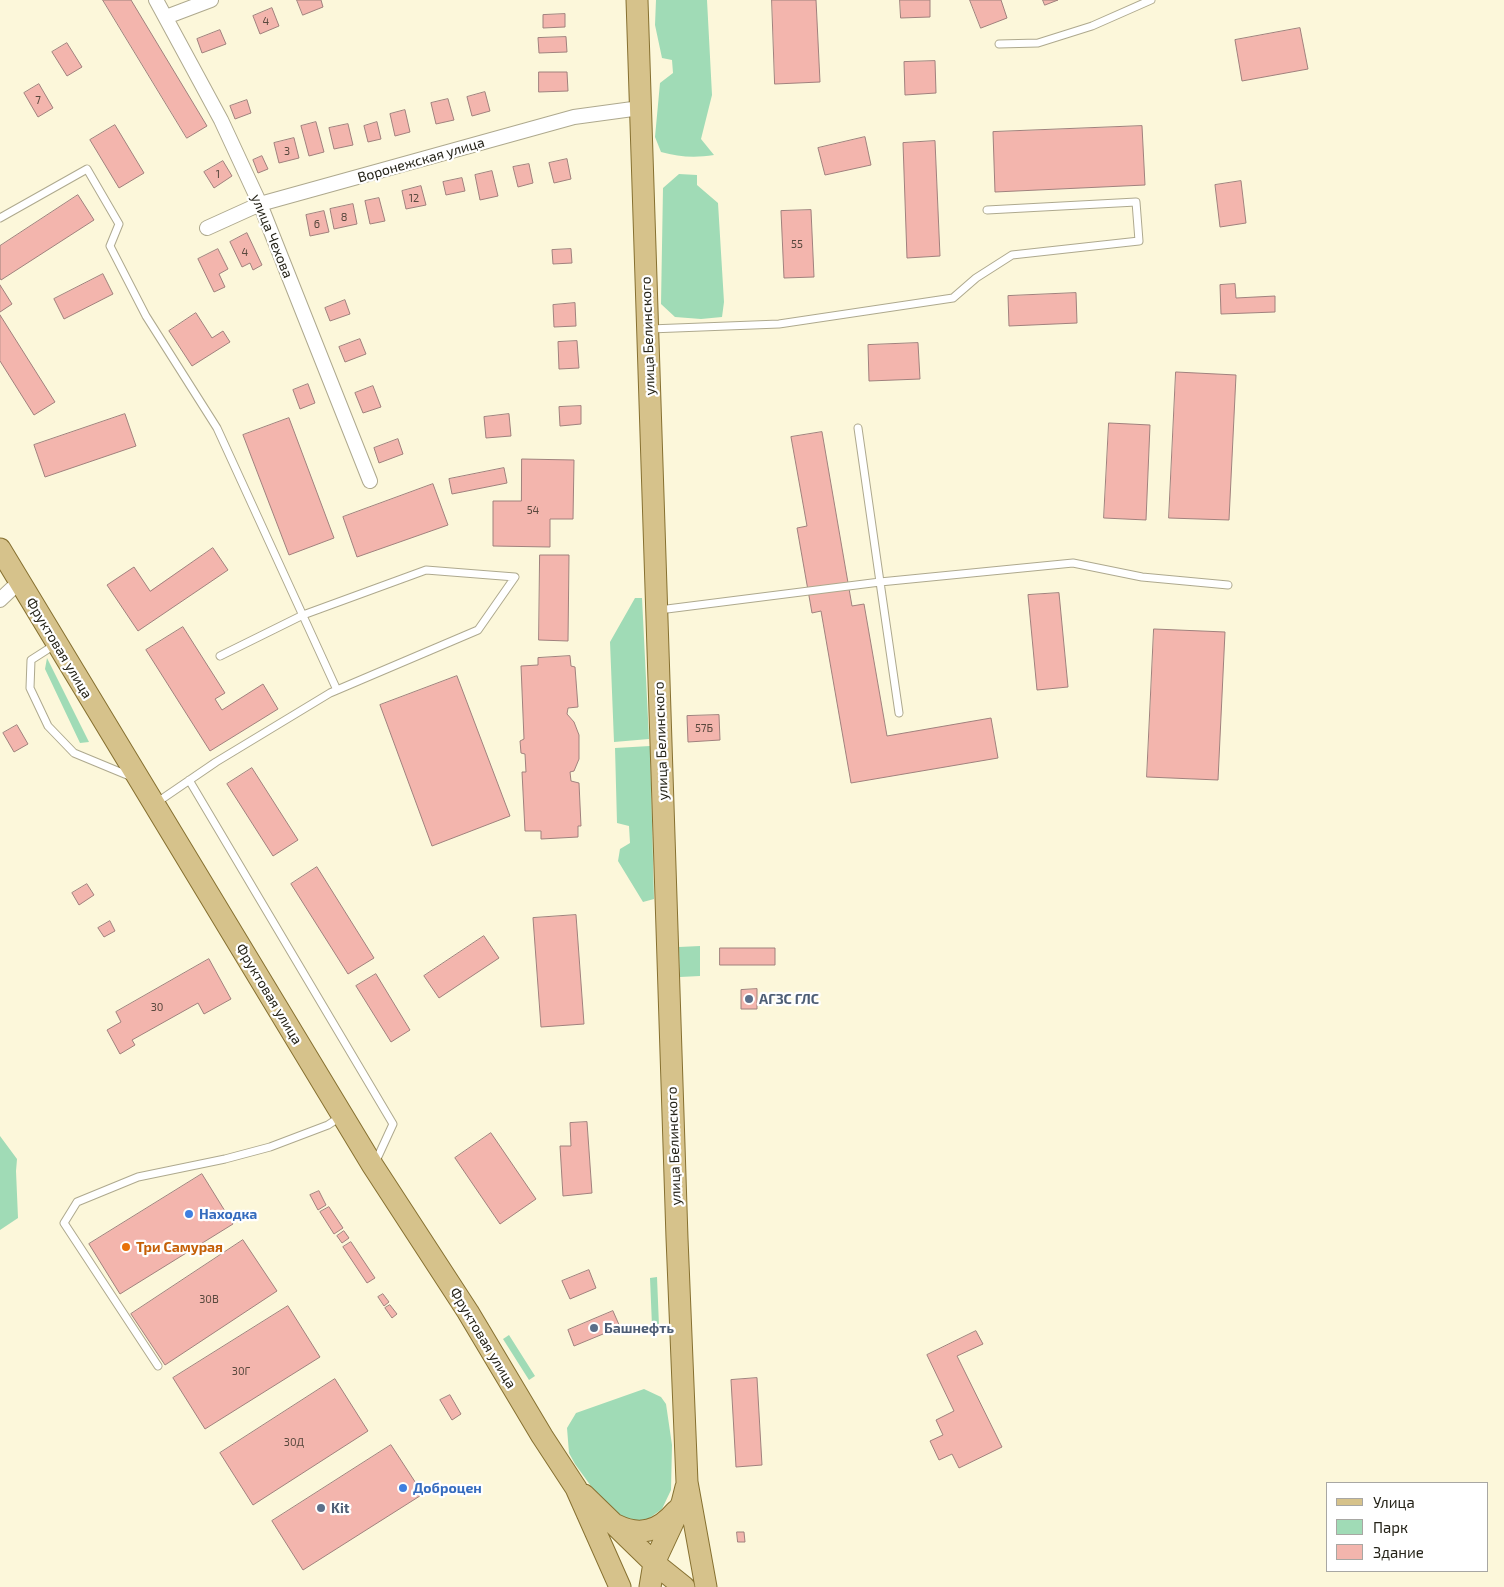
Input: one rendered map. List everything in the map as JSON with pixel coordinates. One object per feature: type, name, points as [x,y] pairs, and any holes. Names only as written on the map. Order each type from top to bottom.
[{"type":"main road","name":"улица Белинского","points":[[637,0],[677,1238],[687,1482],[706,1587]]},
{"type":"main road","name":"Фруктовая улица","points":[[0,549],[373,1166],[468,1312],[542,1436],[576,1488]]},
{"type":"main road","name":"улица Белинского","points":[[650,1587],[654,1563],[682,1503],[687,1482]]},
{"type":"main road","points":[[576,1488],[654,1563],[684,1587]]},
{"type":"main road","points":[[576,1488],[620,1587]]},
{"type":"main road","points":[[616,1525],[634,1532],[644,1532],[657,1528],[667,1522],[682,1503]]},
{"type":"street","name":"улица Чехова","points":[[156,0],[221,120],[260,204],[370,482]]},
{"type":"street","points":[[166,17],[211,0]]},
{"type":"street","name":"Воронежская улица","points":[[207,228],[260,204],[574,117],[640,108]]},
{"type":"street","points":[[0,600],[19,582]]},
{"type":"lane","points":[[999,44],[1038,43],[1092,26],[1151,0]]},
{"type":"lane","points":[[0,218],[87,169],[119,224],[110,246],[146,316],[218,428],[337,690]]},
{"type":"lane","points":[[648,330],[779,324],[953,298],[976,278],[1012,255],[1139,241],[1136,202],[988,210]]},
{"type":"lane","points":[[858,428],[899,713]]},
{"type":"lane","points":[[656,611],[880,582],[1073,563],[1142,577],[1228,585]]},
{"type":"lane","points":[[154,805],[216,762],[330,693],[478,630],[515,577],[426,570],[303,615],[220,656]]},
{"type":"lane","points":[[56,644],[32,660],[30,688],[48,726],[74,753],[138,780]]},
{"type":"lane","points":[[189,780],[393,1124],[373,1166]]},
{"type":"lane","points":[[158,1366],[64,1223],[77,1202],[138,1177],[225,1159],[270,1147],[328,1125],[342,1115]]},
{"type":"green space","points":[[656,0],[707,0],[712,95],[701,139],[714,155],[687,156],[661,152],[655,137],[660,83],[673,73],[672,60],[662,58],[655,25]]},
{"type":"green space","points":[[679,174],[697,175],[697,185],[718,203],[724,302],[722,317],[701,319],[675,317],[661,304],[663,188]]},
{"type":"green space","points":[[635,598],[642,598],[649,739],[614,742],[610,642]]},
{"type":"green space","points":[[47,658],[89,742],[80,743],[45,669]]},
{"type":"green space","points":[[650,746],[654,899],[643,902],[618,861],[620,849],[630,843],[629,826],[617,823],[615,748]]},
{"type":"green space","points":[[700,946],[700,976],[680,977],[679,947]]},
{"type":"green space","points":[[0,1136],[17,1159],[18,1218],[0,1230]]},
{"type":"green space","points":[[657,1277],[659,1326],[652,1326],[650,1278]]},
{"type":"green space","points":[[509,1335],[535,1376],[529,1380],[503,1339]]},
{"type":"green space","points":[[644,1389],[661,1397],[666,1404],[672,1445],[671,1490],[662,1509],[648,1519],[633,1521],[621,1519],[596,1493],[575,1464],[569,1453],[567,1428],[576,1413]]},
{"type":"building","points":[[103,0],[131,0],[207,126],[187,138]]},
{"type":"building","points":[[297,0],[321,0],[323,7],[303,15]]},
{"type":"building","points":[[772,0],[816,0],[820,82],[775,84]]},
{"type":"building","points":[[900,0],[930,0],[930,17],[901,18]]},
{"type":"building","points":[[970,0],[1001,0],[1007,18],[981,28]]},
{"type":"building","points":[[1043,0],[1058,0],[1045,5]]},
{"type":"building","points":[[272,8],[279,26],[260,34],[253,16]]},
{"type":"building","points":[[565,14],[565,27],[543,28],[543,15]]},
{"type":"building","points":[[1300,28],[1308,69],[1242,81],[1235,40]]},
{"type":"building","points":[[220,30],[226,44],[202,53],[197,39]]},
{"type":"building","points":[[566,37],[567,52],[539,53],[538,38]]},
{"type":"building","points":[[67,43],[82,67],[67,76],[52,52]]},
{"type":"building","points":[[935,61],[936,93],[905,95],[904,62]]},
{"type":"building","points":[[539,72],[567,72],[568,91],[539,92]]},
{"type":"building","points":[[39,84],[53,108],[38,117],[24,93]]},
{"type":"building","points":[[485,92],[490,111],[472,116],[467,97]]},
{"type":"building","points":[[448,99],[454,120],[436,124],[431,103]]},
{"type":"building","points":[[247,100],[251,113],[235,119],[230,106]]},
{"type":"building","points":[[405,110],[410,132],[395,136],[390,114]]},
{"type":"building","points":[[316,122],[324,152],[309,156],[301,126]]},
{"type":"building","points":[[377,122],[381,139],[368,142],[364,126]]},
{"type":"building","points":[[348,124],[353,145],[334,149],[329,128]]},
{"type":"building","points":[[115,125],[144,173],[119,188],[90,140]]},
{"type":"building","points":[[1142,126],[1145,185],[995,192],[993,132]]},
{"type":"building","points":[[865,137],[871,165],[825,175],[818,148]]},
{"type":"building","points":[[294,138],[299,158],[279,163],[274,143]]},
{"type":"building","points":[[935,141],[940,256],[907,258],[903,143]]},
{"type":"building","points":[[262,156],[268,169],[258,173],[253,160]]},
{"type":"building","points":[[567,159],[571,179],[554,183],[549,163]]},
{"type":"building","points":[[223,161],[232,176],[214,188],[204,172]]},
{"type":"building","points":[[529,164],[533,183],[518,187],[513,167]]},
{"type":"building","points":[[492,171],[498,196],[480,200],[475,175]]},
{"type":"building","points":[[462,178],[465,191],[446,195],[443,182]]},
{"type":"building","points":[[1241,181],[1246,223],[1220,227],[1215,185]]},
{"type":"building","points":[[421,186],[426,205],[406,209],[402,191]]},
{"type":"building","points":[[78,195],[94,220],[1,280],[0,246]]},
{"type":"building","points":[[379,198],[385,221],[370,224],[365,201]]},
{"type":"building","points":[[353,204],[357,224],[334,229],[330,209]]},
{"type":"building","points":[[811,210],[814,277],[784,278],[781,211]]},
{"type":"building","points":[[324,211],[329,232],[310,236],[306,215]]},
{"type":"building","points":[[247,233],[262,265],[253,270],[250,263],[242,267],[230,242]]},
{"type":"building","points":[[218,249],[228,269],[219,274],[225,287],[214,292],[198,259]]},
{"type":"building","points":[[571,249],[572,263],[553,264],[552,250]]},
{"type":"building","points":[[103,274],[113,294],[64,319],[54,299]]},
{"type":"building","points":[[1235,284],[1236,298],[1275,296],[1275,312],[1221,314],[1220,285]]},
{"type":"building","points":[[0,285],[12,304],[0,312]]},
{"type":"building","points":[[1076,293],[1077,323],[1009,326],[1008,296]]},
{"type":"building","points":[[345,300],[350,314],[330,321],[325,308]]},
{"type":"building","points":[[575,303],[576,326],[554,327],[553,305]]},
{"type":"building","points":[[196,313],[212,338],[223,331],[230,342],[192,366],[169,331]]},
{"type":"building","points":[[0,315],[55,402],[34,415],[0,361]]},
{"type":"building","points":[[360,339],[366,354],[345,362],[339,347]]},
{"type":"building","points":[[577,341],[579,368],[559,369],[558,342]]},
{"type":"building","points":[[918,343],[920,379],[869,381],[868,345]]},
{"type":"building","points":[[1176,372],[1236,375],[1229,520],[1169,518]]},
{"type":"building","points":[[308,384],[315,403],[300,409],[293,390]]},
{"type":"building","points":[[373,386],[381,407],[363,413],[355,393]]},
{"type":"building","points":[[581,406],[581,424],[560,426],[559,407]]},
{"type":"building","points":[[125,414],[136,446],[45,477],[34,445]]},
{"type":"building","points":[[509,414],[511,436],[486,438],[484,417]]},
{"type":"building","points":[[289,418],[334,538],[289,555],[243,435]]},
{"type":"building","points":[[1109,423],[1150,425],[1146,520],[1104,518]]},
{"type":"building","points":[[822,432],[852,606],[864,604],[887,736],[991,718],[998,758],[851,783],[821,611],[812,613],[797,528],[807,526],[791,437]]},
{"type":"building","points":[[398,439],[403,454],[379,463],[374,448]]},
{"type":"building","points":[[522,459],[574,460],[573,519],[550,519],[550,547],[493,546],[493,501],[521,501]]},
{"type":"building","points":[[504,468],[507,483],[452,494],[449,479]]},
{"type":"building","points":[[433,484],[448,525],[357,557],[343,517]]},
{"type":"building","points":[[213,548],[228,570],[138,631],[107,585],[134,567],[150,591]]},
{"type":"building","points":[[540,555],[569,555],[568,641],[539,640]]},
{"type":"building","points":[[1059,593],[1068,687],[1037,690],[1028,595]]},
{"type":"building","points":[[183,627],[225,693],[215,699],[222,710],[263,684],[278,709],[210,751],[146,650]]},
{"type":"building","points":[[1154,629],[1225,632],[1218,780],[1147,777]]},
{"type":"building","points":[[570,656],[571,666],[575,667],[578,707],[568,708],[567,714],[574,722],[579,735],[579,759],[574,771],[570,772],[571,781],[579,783],[581,826],[578,826],[578,837],[541,839],[541,831],[525,831],[522,772],[526,772],[525,754],[521,753],[520,741],[524,739],[521,666],[538,665],[538,658]]},
{"type":"building","points":[[457,676],[510,816],[432,846],[380,705]]},
{"type":"building","points":[[719,715],[720,740],[688,742],[687,716]]},
{"type":"building","points":[[17,725],[28,744],[14,752],[3,733]]},
{"type":"building","points":[[252,768],[298,840],[273,856],[227,784]]},
{"type":"building","points":[[317,867],[374,958],[348,974],[291,884]]},
{"type":"building","points":[[87,884],[94,895],[79,905],[72,893]]},
{"type":"building","points":[[576,915],[584,1024],[541,1027],[533,918]]},
{"type":"building","points":[[110,921],[115,931],[104,937],[98,928]]},
{"type":"building","points":[[484,936],[499,958],[439,998],[424,976]]},
{"type":"building","points":[[720,948],[775,948],[775,965],[720,965]]},
{"type":"building","points":[[209,959],[231,999],[204,1014],[198,1003],[132,1040],[135,1045],[120,1054],[107,1030],[121,1022],[116,1012]]},
{"type":"building","points":[[376,974],[410,1030],[391,1042],[356,986]]},
{"type":"building","name":"АГЗС ГЛС","points":[[757,989],[757,1009],[741,1009],[741,990]]},
{"type":"building","points":[[587,1122],[592,1193],[563,1196],[560,1146],[571,1146],[570,1123]]},
{"type":"building","points":[[491,1133],[536,1199],[500,1224],[455,1158]]},
{"type":"building","points":[[202,1174],[233,1224],[120,1294],[89,1244]]},
{"type":"building","points":[[319,1191],[326,1205],[318,1210],[310,1195]]},
{"type":"building","points":[[329,1207],[343,1228],[334,1234],[320,1212]]},
{"type":"building","points":[[344,1231],[349,1238],[342,1243],[337,1236]]},
{"type":"building","points":[[243,1240],[277,1291],[165,1365],[131,1314]]},
{"type":"building","points":[[351,1242],[375,1278],[367,1283],[343,1247]]},
{"type":"building","points":[[589,1270],[596,1288],[570,1299],[562,1281]]},
{"type":"building","points":[[383,1294],[389,1302],[384,1306],[378,1297]]},
{"type":"building","points":[[390,1305],[397,1314],[392,1318],[385,1308]]},
{"type":"building","points":[[288,1306],[320,1357],[205,1429],[173,1378]]},
{"type":"building","name":"Башнефть","points":[[613,1311],[620,1327],[574,1346],[568,1330]]},
{"type":"building","points":[[976,1331],[983,1344],[957,1356],[1002,1447],[959,1468],[952,1454],[939,1460],[930,1441],[943,1435],[936,1420],[954,1411],[927,1355]]},
{"type":"building","points":[[757,1378],[762,1465],[736,1467],[731,1380]]},
{"type":"building","points":[[335,1379],[368,1431],[253,1505],[220,1453]]},
{"type":"building","points":[[450,1395],[461,1414],[452,1420],[440,1400]]},
{"type":"building","points":[[391,1445],[423,1494],[303,1570],[272,1521]]},
{"type":"building","points":[[737,1532],[744,1532],[745,1542],[738,1542]]},
{"type":"place","name":"АГЗС ГЛС","points":[[749,999]]},
{"type":"place","name":"Находка","points":[[189,1214]]},
{"type":"place","name":"Три Самурая","points":[[126,1247]]},
{"type":"place","name":"Башнефть","points":[[594,1328]]},
{"type":"place","name":"Доброцен","points":[[403,1488]]},
{"type":"place","name":"Kit","points":[[321,1508]]}]
